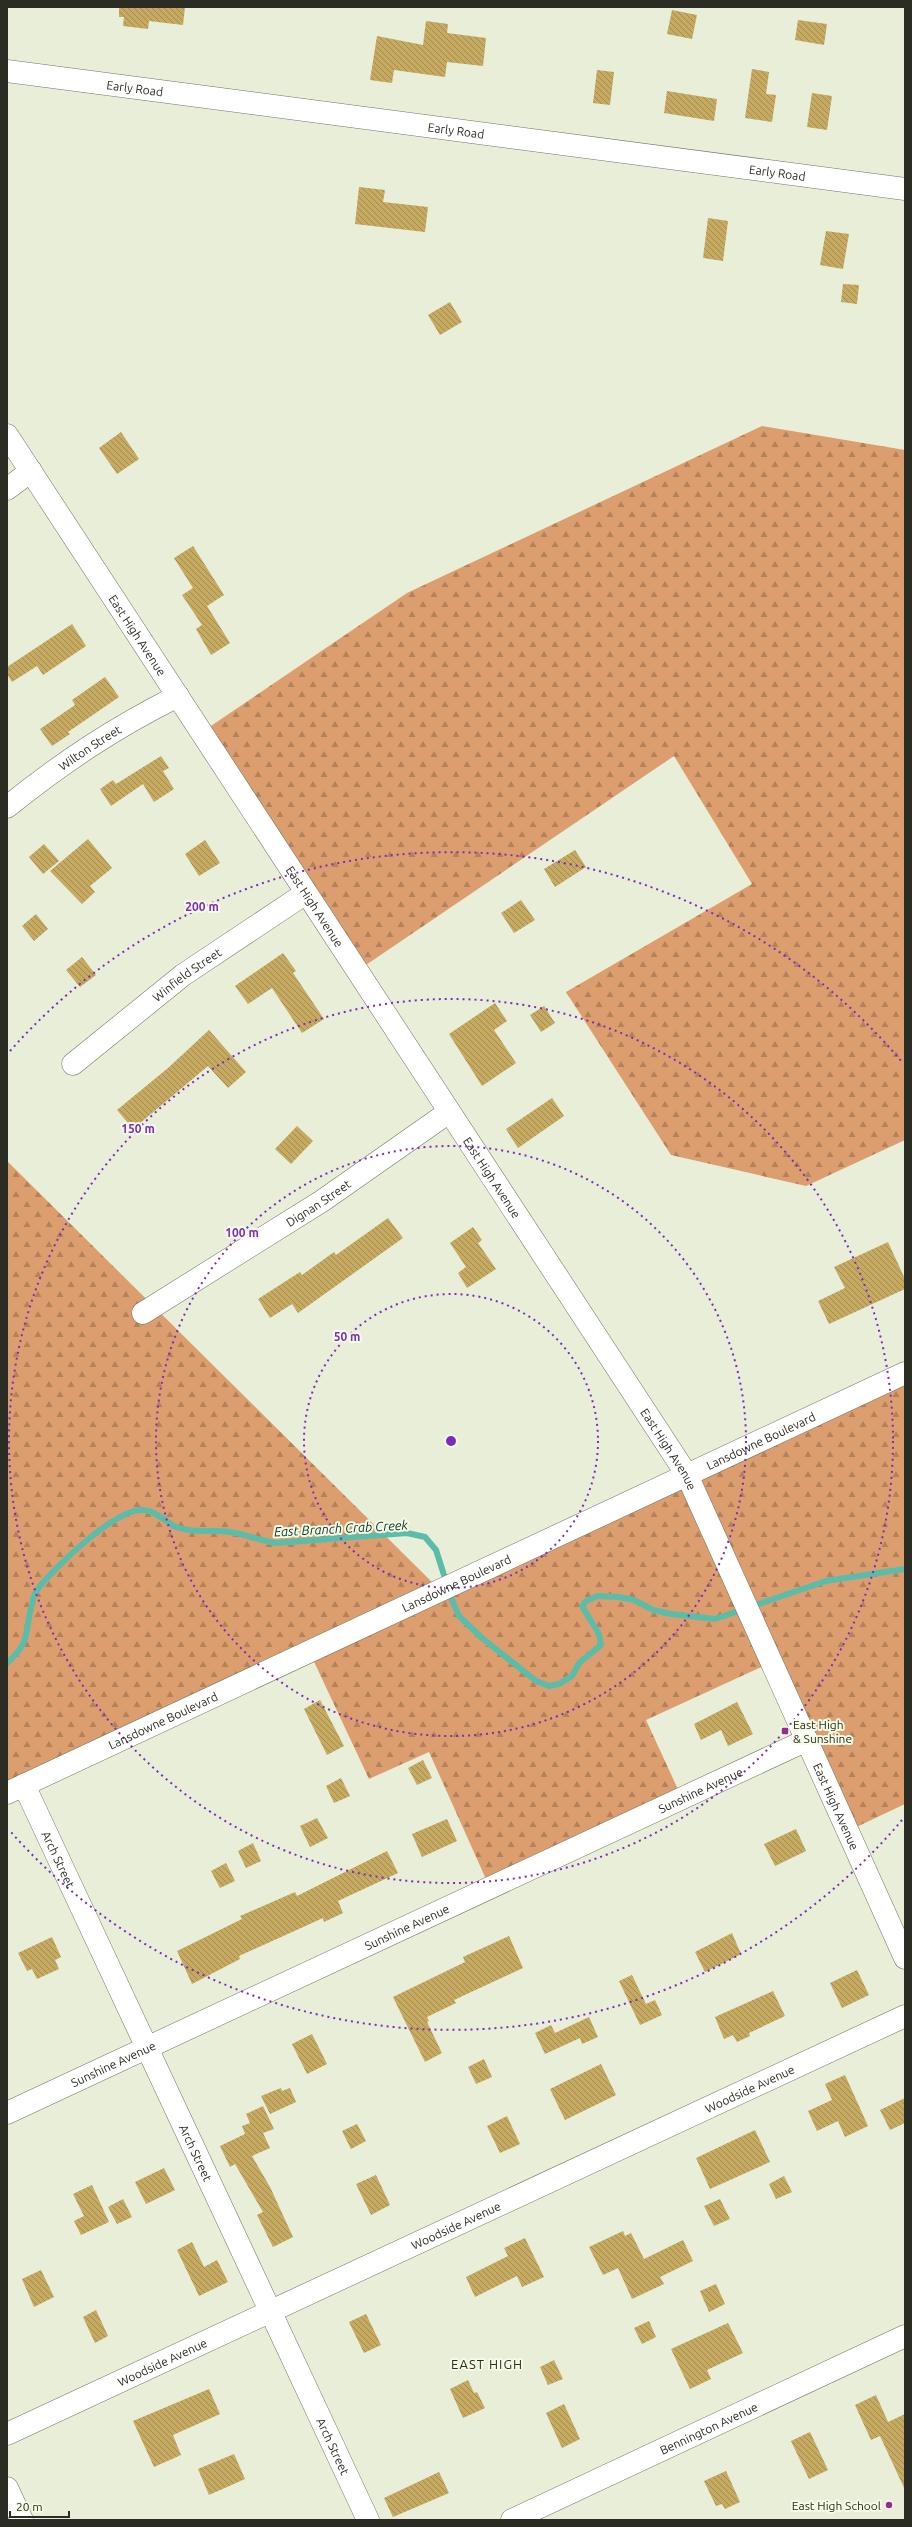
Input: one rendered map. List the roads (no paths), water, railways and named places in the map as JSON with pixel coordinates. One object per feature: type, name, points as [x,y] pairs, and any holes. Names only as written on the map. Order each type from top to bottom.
[{"type":"street","name":"Early Road","points":[[7,71],[905,189]]},
{"type":"street","name":"East High Avenue","points":[[7,435],[687,1475],[905,1958]]},
{"type":"street","points":[[7,489],[30,471]]},
{"type":"street","name":"Wilton Street","points":[[7,807],[98,740],[131,719],[178,696]]},
{"type":"street","name":"Winfield Street","points":[[73,1064],[183,975],[306,892]]},
{"type":"street","name":"Dignan Street","points":[[143,1313],[322,1201],[449,1112]]},
{"type":"street","name":"Lansdowne Boulevard","points":[[16,1789],[905,1373]]},
{"type":"street","name":"Sunshine Avenue","points":[[7,2113],[807,1740]]},
{"type":"street","name":"Arch Street","points":[[16,1789],[147,2048],[368,2520]]},
{"type":"street","name":"Woodside Avenue","points":[[7,2434],[905,2016]]},
{"type":"street","name":"Bennington Avenue","points":[[512,2520],[905,2336]]},
{"type":"street","points":[[7,2488],[22,2520]]},
{"type":"waterway","name":"East Branch Crab Creek","points":[[7,1663],[24,1642],[34,1595],[45,1580],[102,1528],[118,1518],[132,1512],[144,1510],[153,1512],[176,1527],[183,1529],[230,1532],[277,1543],[407,1533],[425,1537],[436,1550],[452,1600],[459,1616],[482,1638],[536,1681],[549,1686],[559,1684],[572,1676],[579,1663],[601,1645],[599,1634],[582,1606],[586,1601],[598,1596],[619,1597],[634,1600],[653,1610],[671,1614],[715,1619],[826,1581],[905,1569]]},
{"type":"place","name":"East High & Sunshine","points":[[785,1731]]},
{"type":"place","name":"East High School","points":[[889,2505]]},
{"type":"district","name":"EAST HIGH","points":[[487,2364]]}]
